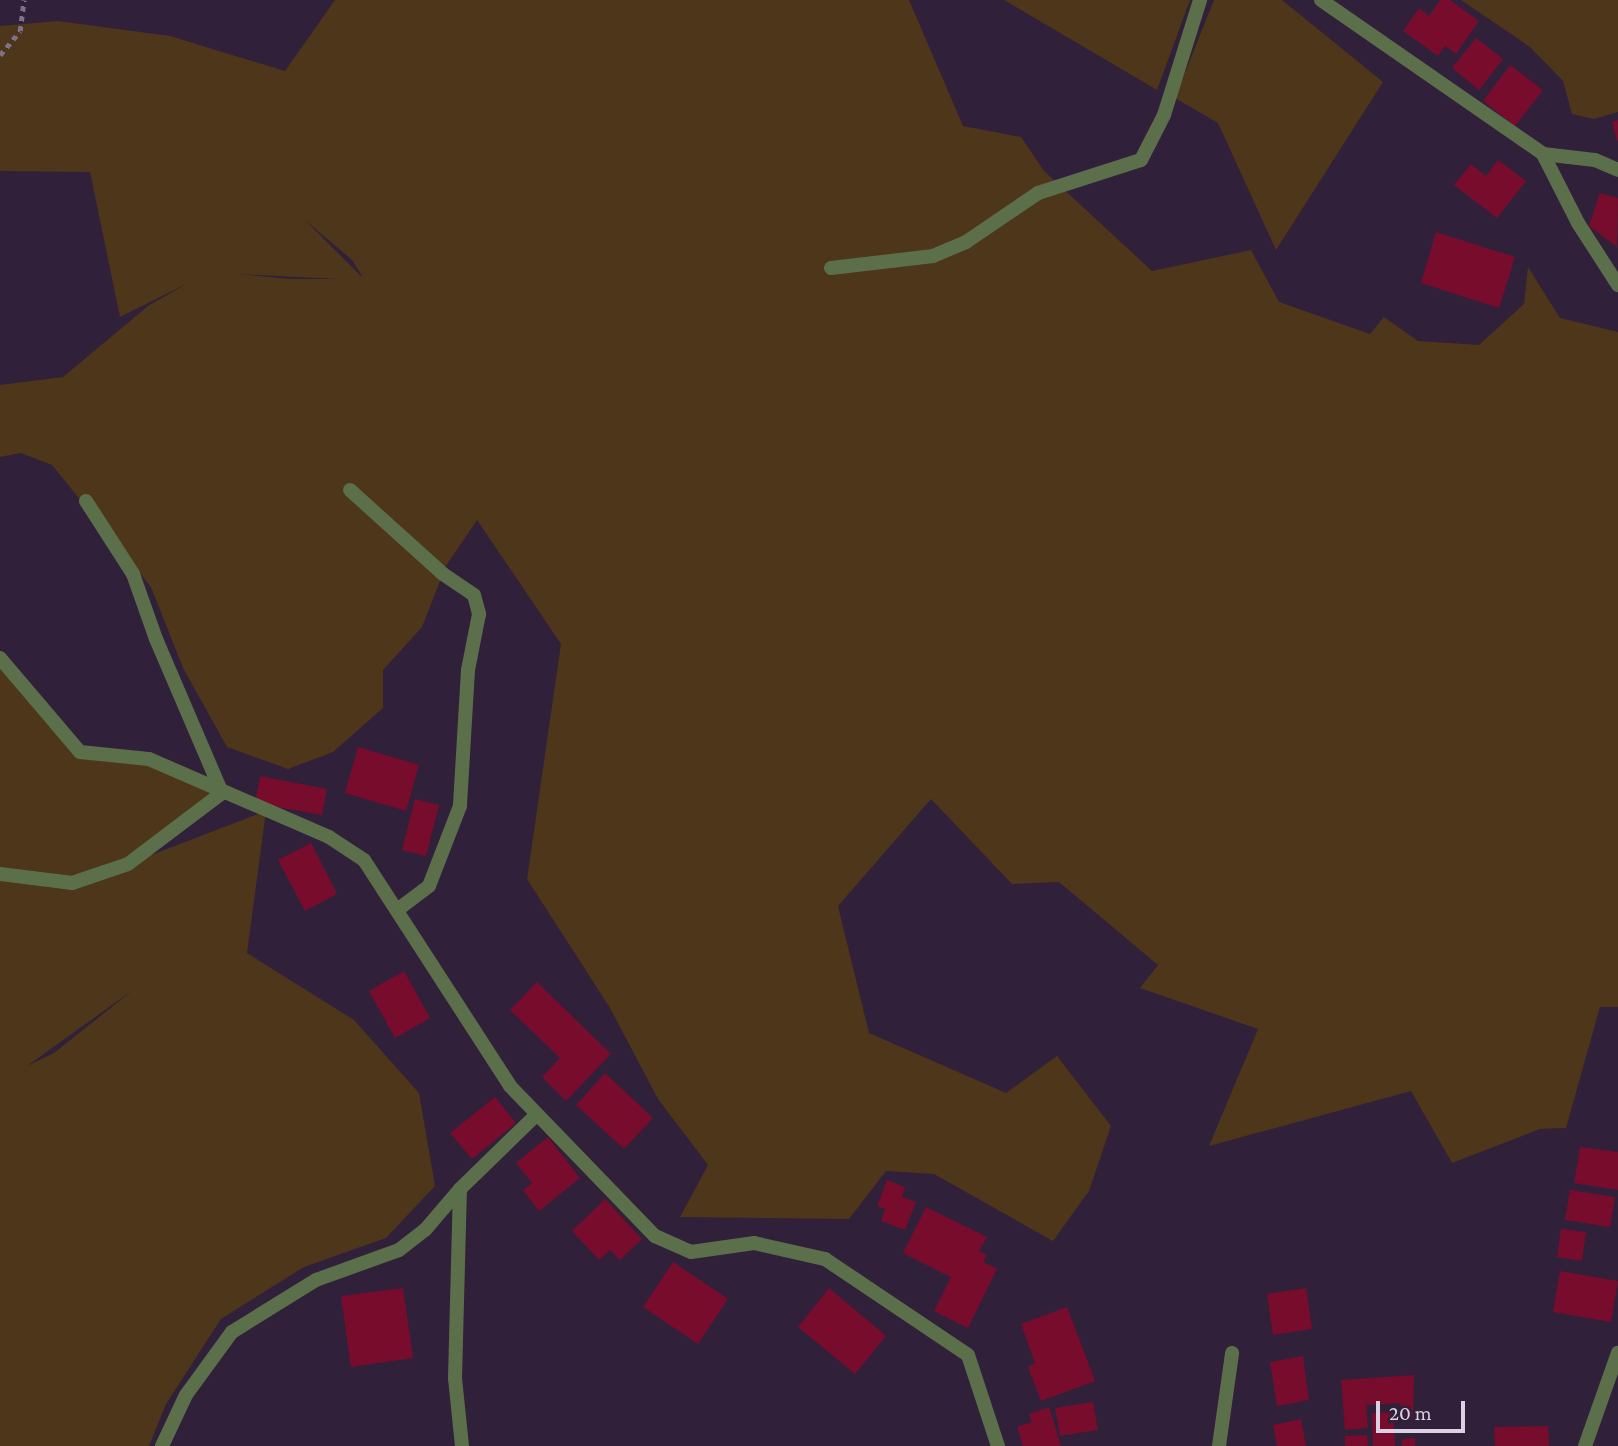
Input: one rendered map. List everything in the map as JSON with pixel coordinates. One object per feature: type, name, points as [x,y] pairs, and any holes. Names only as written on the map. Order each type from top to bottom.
[{"type":"street","points":[[831,268],[933,256],[966,242],[1038,193],[1141,160],[1164,115],[1200,0]]},
{"type":"street","points":[[1321,0],[1543,154],[1595,160],[1618,170]]},
{"type":"street","points":[[1543,154],[1578,223],[1618,285]]},
{"type":"street","points":[[350,490],[443,574],[474,595],[479,614],[468,670],[460,806],[429,886],[397,910]]},
{"type":"street","points":[[86,501],[133,574],[156,639],[222,793]]},
{"type":"street","points":[[0,658],[80,752],[149,759],[222,793],[330,837],[364,860],[510,1086],[655,1236],[691,1252],[754,1243],[825,1259],[968,1355],[998,1446]]},
{"type":"street","points":[[0,874],[72,883],[128,864],[222,793]]},
{"type":"street","points":[[162,1446],[187,1395],[232,1332],[316,1280],[399,1250],[425,1230],[460,1189],[537,1114]]},
{"type":"street","points":[[460,1189],[455,1378],[462,1446]]},
{"type":"street","points":[[1219,1446],[1231,1353]]},
{"type":"street","points":[[1585,1446],[1618,1353]]},
{"type":"path","points":[[0,55],[20,31],[24,0]]},
{"type":"shaded area","points":[[335,0],[909,0],[963,126],[1021,137],[1044,171],[1152,271],[1251,250],[1279,302],[1370,334],[1384,317],[1418,341],[1479,345],[1524,304],[1528,267],[1560,318],[1618,332],[1618,1007],[1600,1007],[1566,1128],[1540,1129],[1452,1163],[1411,1091],[1209,1146],[1258,1029],[1140,988],[1158,965],[1059,882],[1012,884],[931,799],[838,906],[869,1033],[1006,1093],[1057,1056],[1111,1126],[1089,1191],[1053,1241],[934,1174],[886,1171],[849,1219],[680,1217],[708,1165],[658,1099],[610,1008],[527,879],[561,644],[477,520],[446,566],[422,627],[383,670],[383,708],[333,752],[288,769],[227,747],[183,668],[151,587],[52,465],[21,453],[0,457],[0,385],[63,377],[148,306],[188,283],[120,317],[90,172],[0,171],[0,26],[58,21],[170,36],[285,71]],"holes":[[[305,220],[352,260],[362,276],[361,276]],[[237,274],[337,279],[290,279]]]},
{"type":"shaded area","points":[[1004,0],[1190,0],[1157,90]]},
{"type":"shaded area","points":[[1214,0],[1282,0],[1383,82],[1276,250],[1218,123],[1175,98]]},
{"type":"shaded area","points":[[1461,0],[1618,0],[1618,112],[1594,119],[1572,114],[1563,81],[1530,47]]},
{"type":"shaded area","points":[[0,658],[80,752],[140,758],[222,793],[145,852],[64,878],[128,864],[266,811],[247,953],[354,1020],[419,1093],[435,1186],[386,1238],[304,1267],[221,1319],[166,1404],[149,1446],[0,1446]],"holes":[[[133,990],[54,1053],[27,1066]]]},
{"type":"building","points":[[1440,0],[1450,0],[1479,21],[1456,54],[1445,46],[1438,56],[1403,31],[1419,8],[1429,16]]},
{"type":"building","points":[[1476,38],[1503,59],[1479,90],[1452,68]]},
{"type":"building","points":[[1510,65],[1543,90],[1515,126],[1483,101]]},
{"type":"building","points":[[1618,120],[1618,141],[1617,141],[1612,122]]},
{"type":"building","points":[[1498,160],[1526,181],[1497,218],[1454,185],[1471,164],[1486,176]]},
{"type":"building","points":[[1600,193],[1618,198],[1617,247],[1589,226]]},
{"type":"building","points":[[1436,232],[1515,257],[1499,308],[1421,283]]},
{"type":"building","points":[[358,747],[419,765],[406,811],[345,793]]},
{"type":"building","points":[[260,776],[327,789],[322,815],[255,803]]},
{"type":"building","points":[[415,799],[439,805],[426,856],[402,850]]},
{"type":"building","points":[[311,843],[337,894],[305,911],[278,860]]},
{"type":"building","points":[[404,971],[430,1018],[395,1038],[369,991]]},
{"type":"building","points":[[537,982],[611,1054],[566,1101],[542,1077],[560,1058],[510,1010]]},
{"type":"building","points":[[605,1073],[653,1118],[624,1149],[576,1105]]},
{"type":"building","points":[[495,1097],[516,1123],[472,1159],[450,1133]]},
{"type":"building","points":[[548,1137],[580,1178],[539,1211],[523,1190],[532,1183],[516,1163]]},
{"type":"building","points":[[1580,1147],[1618,1152],[1618,1190],[1574,1183]]},
{"type":"building","points":[[887,1180],[905,1187],[902,1197],[916,1202],[905,1230],[881,1221],[885,1209],[877,1206]]},
{"type":"building","points":[[1570,1190],[1615,1197],[1610,1227],[1565,1220]]},
{"type":"building","points":[[605,1199],[642,1239],[620,1260],[610,1250],[599,1260],[572,1231]]},
{"type":"building","points":[[926,1207],[987,1237],[979,1251],[987,1255],[983,1262],[997,1269],[968,1328],[934,1311],[951,1277],[903,1253]]},
{"type":"building","points":[[1561,1229],[1586,1232],[1582,1261],[1557,1257]]},
{"type":"building","points":[[673,1262],[728,1299],[698,1344],[643,1307]]},
{"type":"building","points":[[1560,1271],[1618,1281],[1611,1322],[1553,1312]]},
{"type":"building","points":[[403,1288],[413,1358],[351,1367],[341,1296]]},
{"type":"building","points":[[829,1288],[886,1336],[855,1374],[798,1327]]},
{"type":"building","points":[[1306,1288],[1312,1329],[1273,1335],[1267,1294]]},
{"type":"building","points":[[1067,1307],[1095,1381],[1041,1401],[1028,1367],[1035,1363],[1021,1324]]},
{"type":"building","points":[[1303,1356],[1309,1400],[1277,1406],[1270,1362]]},
{"type":"building","points":[[1414,1375],[1413,1418],[1401,1419],[1400,1403],[1366,1405],[1368,1428],[1345,1430],[1341,1380]]},
{"type":"building","points":[[1093,1402],[1098,1430],[1060,1436],[1055,1408]]},
{"type":"building","points":[[1049,1407],[1061,1446],[1023,1446],[1017,1427],[1032,1422],[1029,1414]]},
{"type":"building","points":[[1393,1412],[1395,1446],[1373,1446],[1372,1413]]},
{"type":"building","points":[[1301,1419],[1306,1446],[1277,1446],[1273,1425]]},
{"type":"building","points":[[1548,1426],[1549,1446],[1495,1446],[1494,1427]]},
{"type":"building","points":[[1367,1435],[1368,1446],[1345,1446],[1345,1436]]},
{"type":"building","points":[[1415,1438],[1415,1446],[1402,1446],[1402,1439]]}]
